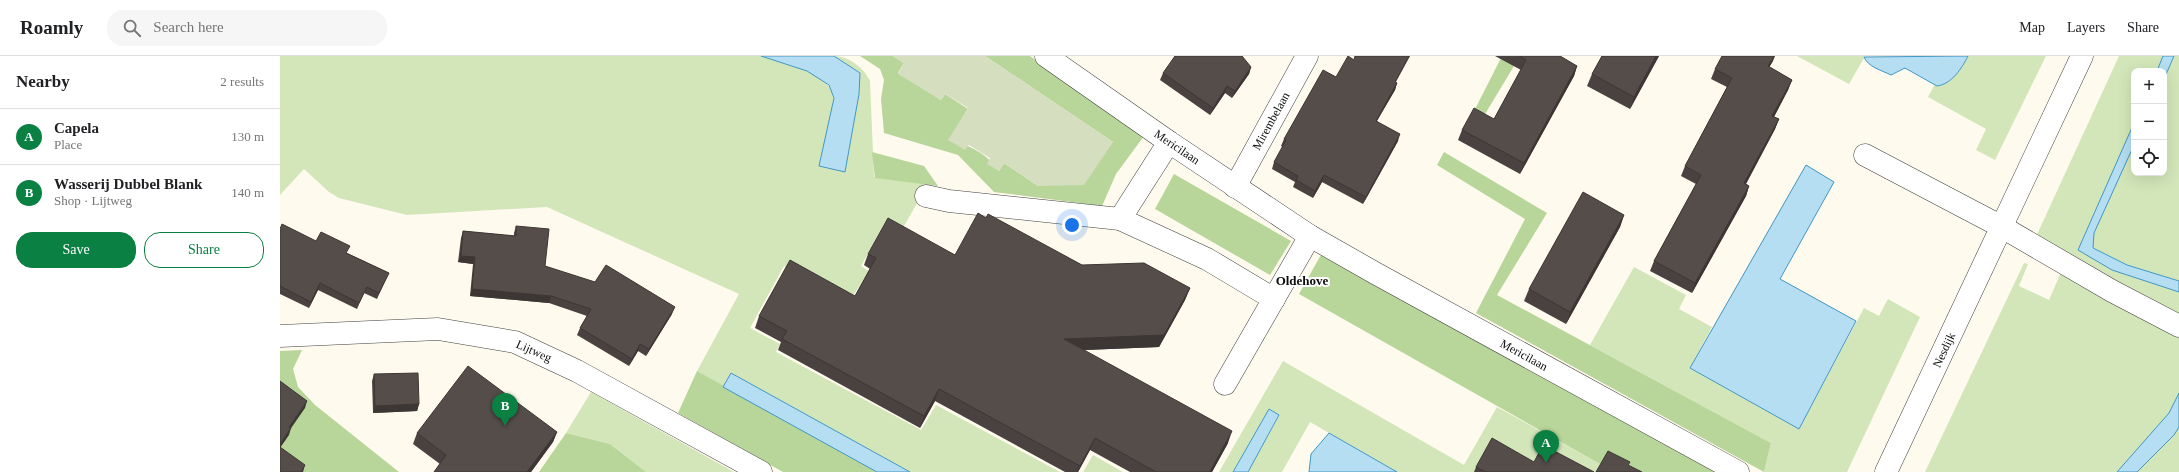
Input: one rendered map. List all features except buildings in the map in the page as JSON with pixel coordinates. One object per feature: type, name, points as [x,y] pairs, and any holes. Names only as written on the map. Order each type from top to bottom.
[{"type":"street","name":"Mericilaan","points":[[1046,56],[1169,142],[1310,236],[1375,274],[1738,472]]},
{"type":"street","name":"Mirembelaan","points":[[1235,187],[1307,56]]},
{"type":"street","name":"Nesdijk","points":[[1886,472],[2082,56]]},
{"type":"street","points":[[1120,219],[1169,142]]},
{"type":"street","points":[[1865,154],[2002,227],[2112,291],[2179,326]]},
{"type":"street","points":[[926,196],[949,202],[1120,219],[1207,259],[1274,299]]},
{"type":"street","points":[[1225,384],[1310,236]]},
{"type":"street","name":"Lijtweg","points":[[280,336],[438,329],[515,342],[564,364],[761,472]]},
{"type":"green space","points":[[280,56],[761,56],[804,70],[816,76],[831,90],[833,99],[831,115],[819,166],[845,172],[859,94],[860,73],[834,56],[850,60],[860,67],[870,81],[874,177],[928,184],[900,233],[884,224],[861,266],[869,271],[849,302],[784,266],[750,328],[780,344],[776,352],[921,430],[936,405],[1060,472],[910,472],[731,373],[723,387],[697,371],[739,294],[547,207],[407,215],[339,198],[329,192],[304,169],[280,195]]},
{"type":"green space","points":[[860,56],[893,56],[904,63],[898,73],[941,100],[945,94],[968,109],[949,140],[971,147],[983,154],[999,171],[1004,163],[1038,186],[1113,142],[985,56],[1030,56],[1144,136],[1116,174],[1102,206],[994,192],[958,155],[884,133],[881,99],[884,80],[880,69]]},
{"type":"green space","points":[[893,56],[985,56],[1113,142],[1084,185],[1038,186],[1004,163],[999,171],[987,164],[990,158],[969,145],[965,150],[948,140],[968,108],[945,94],[941,100],[898,74],[904,63]]},
{"type":"green space","points":[[1502,56],[1520,56],[1473,134],[1466,127]]},
{"type":"green space","points":[[1797,56],[1864,56],[1864,58],[1849,84]]},
{"type":"green space","points":[[1968,56],[2046,56],[1995,160],[1976,150],[1986,129],[1928,97],[1935,84],[1937,86],[1963,65]]},
{"type":"green space","points":[[2119,56],[2179,56],[2179,317],[2035,239]]},
{"type":"green space","points":[[872,152],[924,166],[938,186],[875,178]]},
{"type":"green space","points":[[1444,152],[1547,213],[1497,295],[1771,443],[1764,472],[1476,313],[1525,219],[1437,165]]},
{"type":"green space","points":[[1174,174],[1291,241],[1270,275],[1155,209]]},
{"type":"green space","points":[[1322,253],[1716,472],[1614,472],[1299,294]]},
{"type":"green space","points":[[2024,263],[2028,264],[2019,286],[2049,300],[2061,272],[2179,337],[2179,405],[2119,472],[1925,472]]},
{"type":"green space","points":[[1634,267],[1686,295],[1679,309],[1712,327],[1690,368],[1799,429],[1864,308],[1879,316],[1888,299],[1920,317],[1847,472],[1764,472],[1771,443],[1590,345]]},
{"type":"green space","points":[[302,350],[293,369],[298,387],[315,405],[399,472],[280,472],[280,351]]},
{"type":"green space","points":[[1283,361],[1464,465],[1497,407],[1614,472],[1397,472],[1310,422],[1282,472],[1248,472],[1279,416],[1269,409],[1233,472],[1219,472]]},
{"type":"green space","points":[[697,371],[877,472],[783,472],[678,413]]},
{"type":"green space","points":[[591,392],[734,472],[646,472],[610,444],[566,433]]},
{"type":"green space","points":[[2179,418],[2179,472],[2121,472]]},
{"type":"green space","points":[[566,433],[610,444],[646,472],[539,472]]},
{"type":"green space","points":[[1093,455],[1123,472],[1083,472]]},
{"type":"water","points":[[761,56],[834,56],[860,73],[859,94],[845,172],[819,166],[834,98],[829,85],[807,71]]},
{"type":"water","points":[[1968,56],[1960,70],[1952,79],[1942,85],[1937,86],[1905,68],[1891,75],[1872,66],[1864,57]]},
{"type":"water","points":[[2163,56],[2174,56],[2167,72],[2167,68],[2158,68]]},
{"type":"water","points":[[2131,130],[2131,152],[2094,233],[2093,248],[2127,265],[2179,281],[2179,292],[2112,270],[2078,250]]},
{"type":"water","points":[[1806,165],[1834,182],[1780,279],[1856,321],[1799,429],[1690,368]]},
{"type":"water","points":[[731,373],[910,472],[877,472],[723,387]]},
{"type":"water","points":[[2179,393],[2179,427],[2174,435],[2137,472],[2117,472],[2169,413]]},
{"type":"water","points":[[1269,409],[1279,415],[1248,472],[1233,472]]},
{"type":"water","points":[[1329,433],[1397,472],[1309,472],[1311,454]]},
{"type":"place","name":"Wasserij Dubbel Blank","points":[[505,426]]},
{"type":"place","name":"Capela","points":[[1546,463]]},
{"type":"district","name":"Oldehove","points":[[1302,280]]}]
